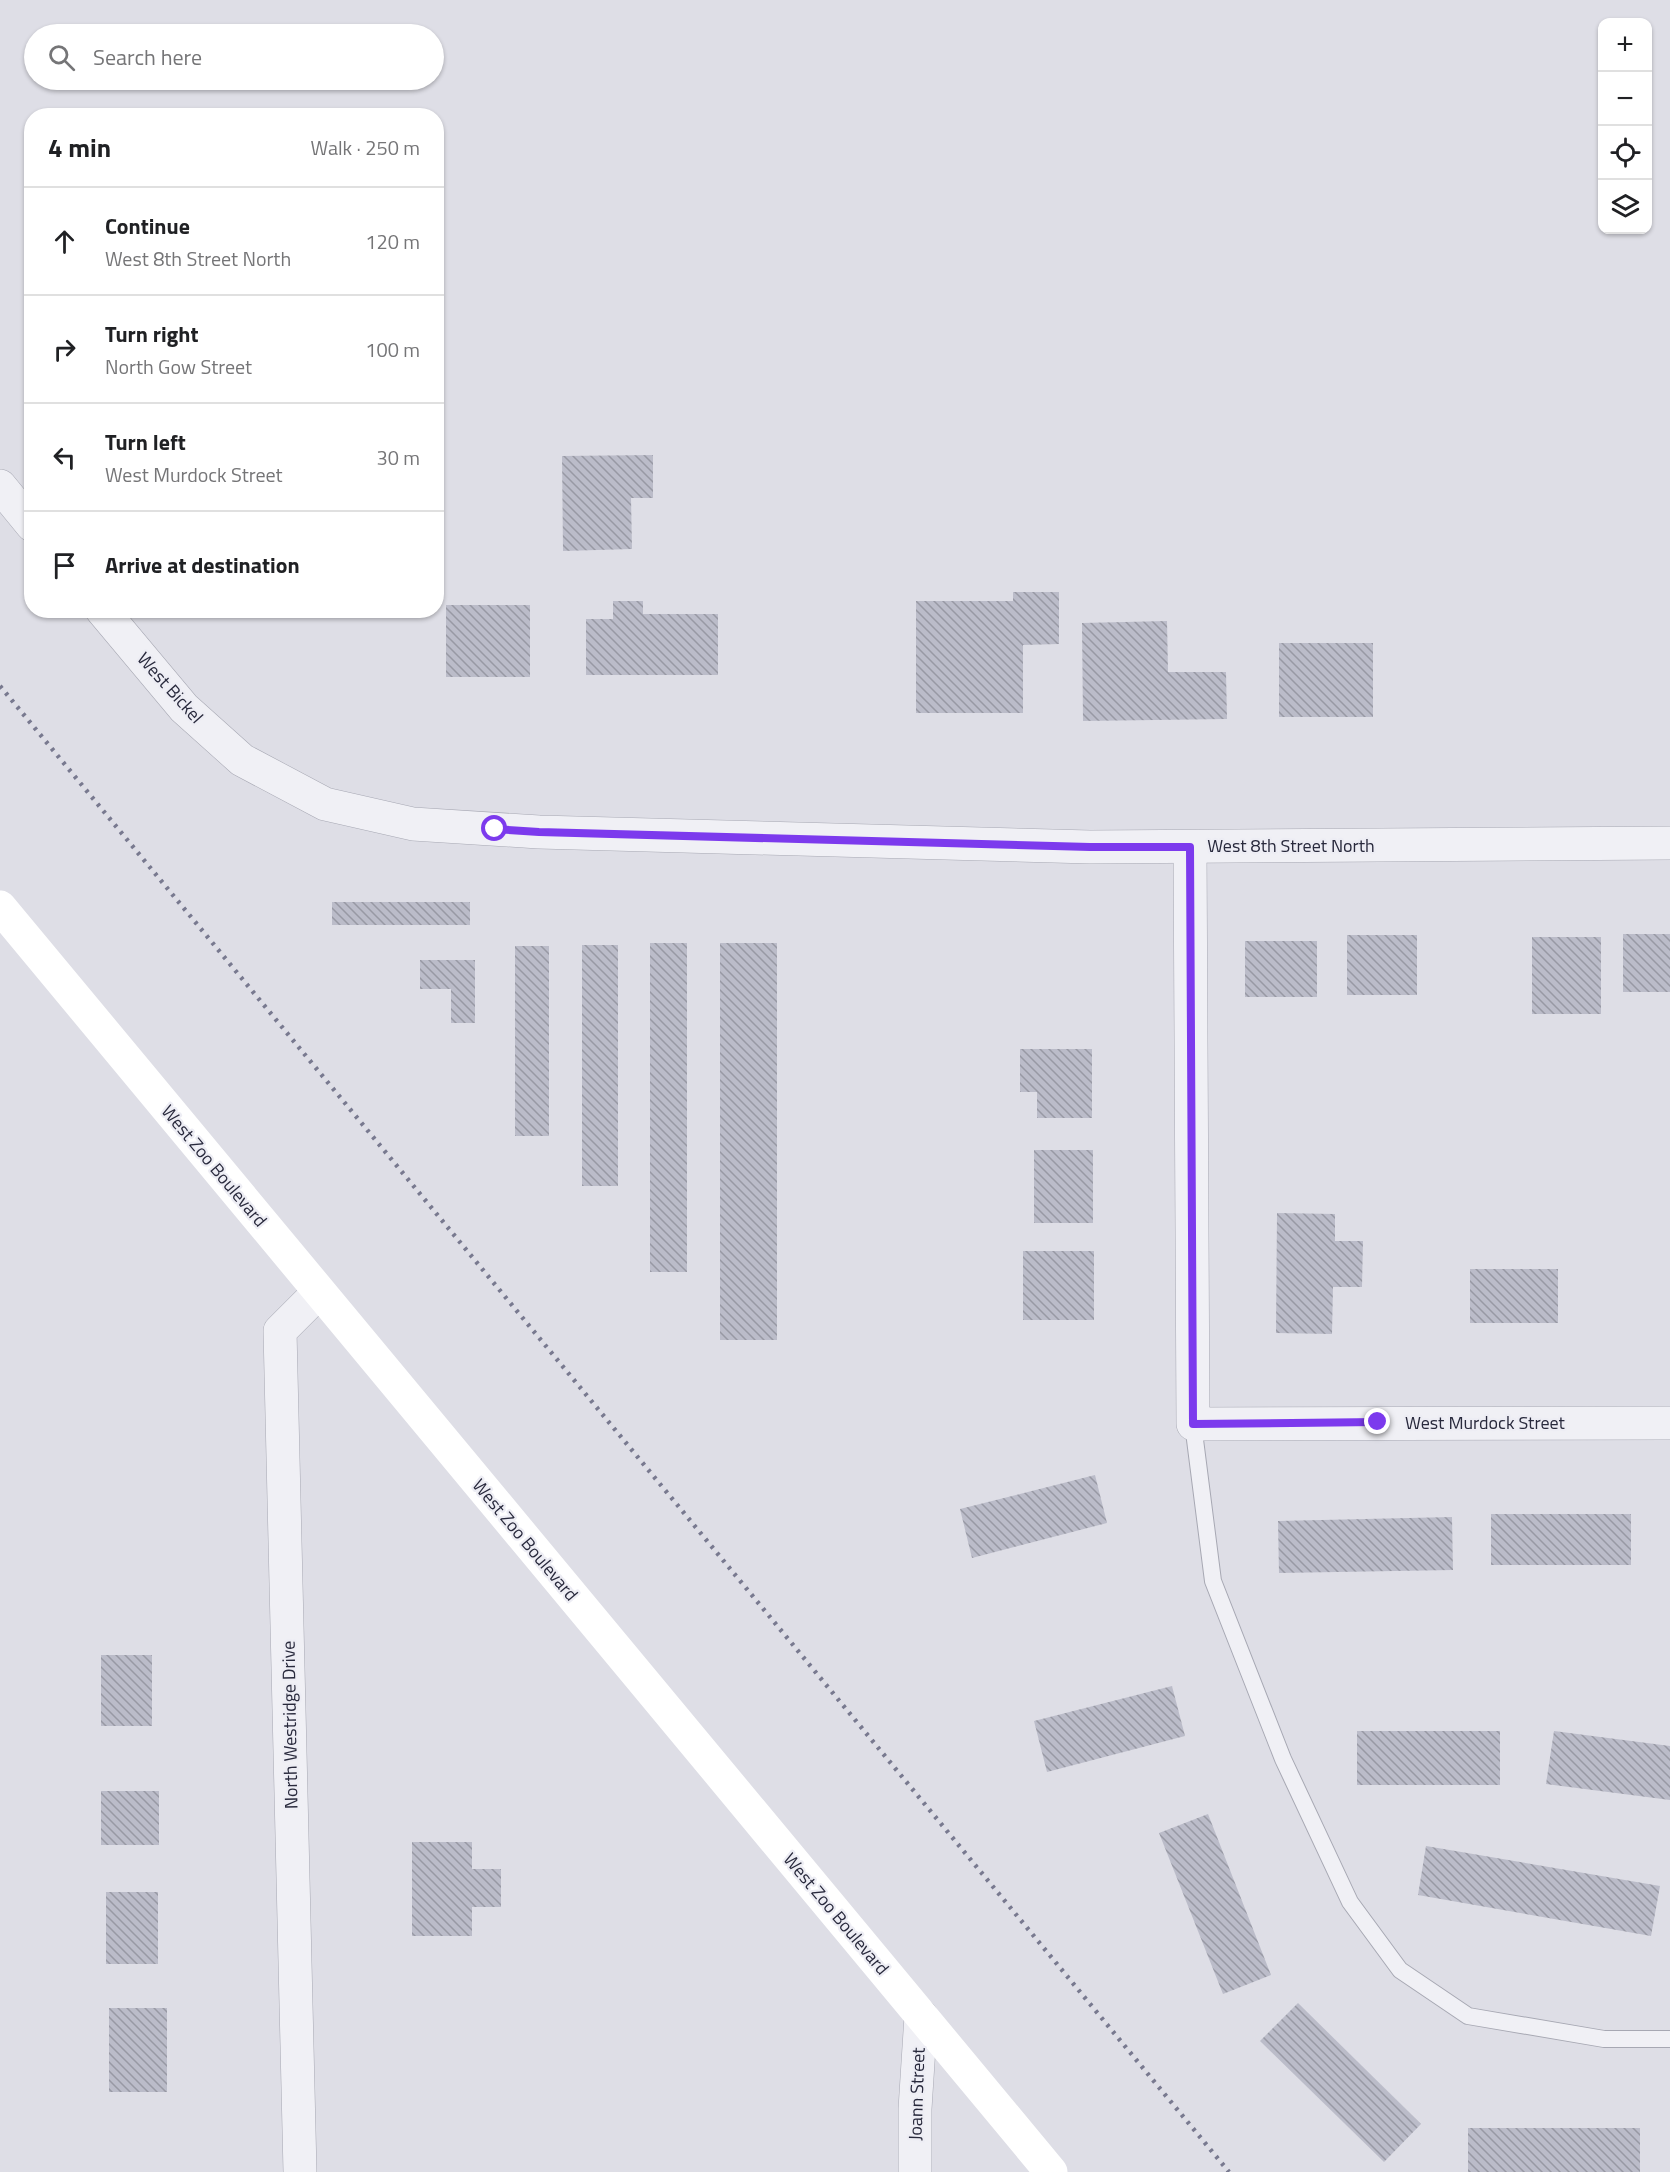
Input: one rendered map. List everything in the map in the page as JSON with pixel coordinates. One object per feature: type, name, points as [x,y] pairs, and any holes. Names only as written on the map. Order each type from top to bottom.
[{"type":"main road","name":"West Zoo Boulevard","points":[[0,907],[318,1293],[1051,2172]]},
{"type":"street","points":[[0,486],[24,515]]},
{"type":"street","name":"West Bickel","points":[[109,618],[184,708],[242,760]]},
{"type":"street","name":"West 8th Street North","points":[[242,760],[325,804],[413,824],[539,832],[1090,847],[1670,843]]},
{"type":"street","points":[[1190,847],[1193,1424]]},
{"type":"street","name":"North Westridge Drive","points":[[300,2172],[280,1331],[318,1293]]},
{"type":"street","name":"West Murdock Street","points":[[1193,1424],[1670,1423]]},
{"type":"street","name":"Joann Street","points":[[915,2172],[915,2109],[921,2016]]},
{"type":"lane","points":[[1193,1424],[1214,1581],[1283,1759],[1350,1902],[1400,1971],[1468,2016],[1604,2039],[1670,2039]]},
{"type":"building","points":[[653,455],[653,498],[631,498],[632,549],[563,551],[562,456]]},
{"type":"building","points":[[1013,592],[1059,592],[1059,644],[1023,645],[1023,713],[916,713],[916,601],[1013,601]]},
{"type":"building","points":[[613,601],[643,601],[643,614],[718,614],[718,675],[586,675],[586,619],[613,619]]},
{"type":"building","points":[[446,605],[530,605],[530,677],[446,677]]},
{"type":"building","points":[[1167,621],[1168,672],[1226,672],[1227,719],[1083,721],[1082,623]]},
{"type":"building","points":[[1279,643],[1373,643],[1373,717],[1279,717]]},
{"type":"building","points":[[332,902],[470,902],[470,925],[332,925]]},
{"type":"building","points":[[1623,934],[1670,934],[1670,992],[1623,992]]},
{"type":"building","points":[[1347,935],[1417,935],[1417,995],[1347,995]]},
{"type":"building","points":[[1532,937],[1601,937],[1601,1014],[1532,1014]]},
{"type":"building","points":[[1245,941],[1317,941],[1317,997],[1245,997]]},
{"type":"building","points":[[650,943],[687,943],[687,1272],[650,1272]]},
{"type":"building","points":[[720,943],[777,943],[777,1340],[720,1340]]},
{"type":"building","points":[[582,945],[618,945],[618,1186],[582,1186]]},
{"type":"building","points":[[515,946],[549,946],[549,1136],[515,1136]]},
{"type":"building","points":[[420,960],[475,960],[475,1023],[451,1023],[451,989],[420,989]]},
{"type":"building","points":[[1020,1049],[1092,1049],[1092,1118],[1037,1118],[1037,1092],[1020,1092]]},
{"type":"building","points":[[1034,1150],[1093,1150],[1093,1223],[1034,1223]]},
{"type":"building","points":[[1277,1213],[1335,1214],[1335,1241],[1363,1241],[1362,1287],[1333,1287],[1332,1334],[1276,1333]]},
{"type":"building","points":[[1023,1251],[1094,1251],[1094,1320],[1023,1320]]},
{"type":"building","points":[[1470,1269],[1558,1269],[1558,1323],[1470,1323]]},
{"type":"building","points":[[1095,1475],[1107,1523],[972,1558],[960,1509]]},
{"type":"building","points":[[1491,1514],[1631,1514],[1631,1565],[1491,1565]]},
{"type":"building","points":[[1452,1517],[1453,1570],[1279,1573],[1278,1521]]},
{"type":"building","points":[[101,1655],[152,1655],[152,1726],[101,1726]]},
{"type":"building","points":[[1172,1686],[1185,1736],[1047,1772],[1034,1721]]},
{"type":"building","points":[[1357,1731],[1500,1731],[1500,1785],[1357,1785]]},
{"type":"building","points":[[1554,1731],[1670,1746],[1670,1800],[1546,1784]]},
{"type":"building","points":[[101,1791],[159,1791],[159,1845],[101,1845]]},
{"type":"building","points":[[1208,1814],[1271,1975],[1223,1994],[1159,1833]]},
{"type":"building","points":[[412,1842],[472,1842],[472,1869],[501,1869],[501,1907],[472,1907],[472,1936],[412,1936]]},
{"type":"building","points":[[1426,1846],[1660,1886],[1651,1936],[1418,1895]]},
{"type":"building","points":[[106,1892],[158,1892],[158,1964],[106,1964]]},
{"type":"building","points":[[1298,2003],[1421,2124],[1384,2162],[1260,2041]]},
{"type":"building","points":[[109,2008],[167,2008],[167,2092],[109,2092]]},
{"type":"building","points":[[1468,2128],[1640,2128],[1640,2172],[1468,2172]]},
{"type":"railway","points":[[0,686],[1229,2172]]},
{"type":"route","points":[[495,829],[1090,847],[1190,847],[1193,1424],[1378,1422]]}]
